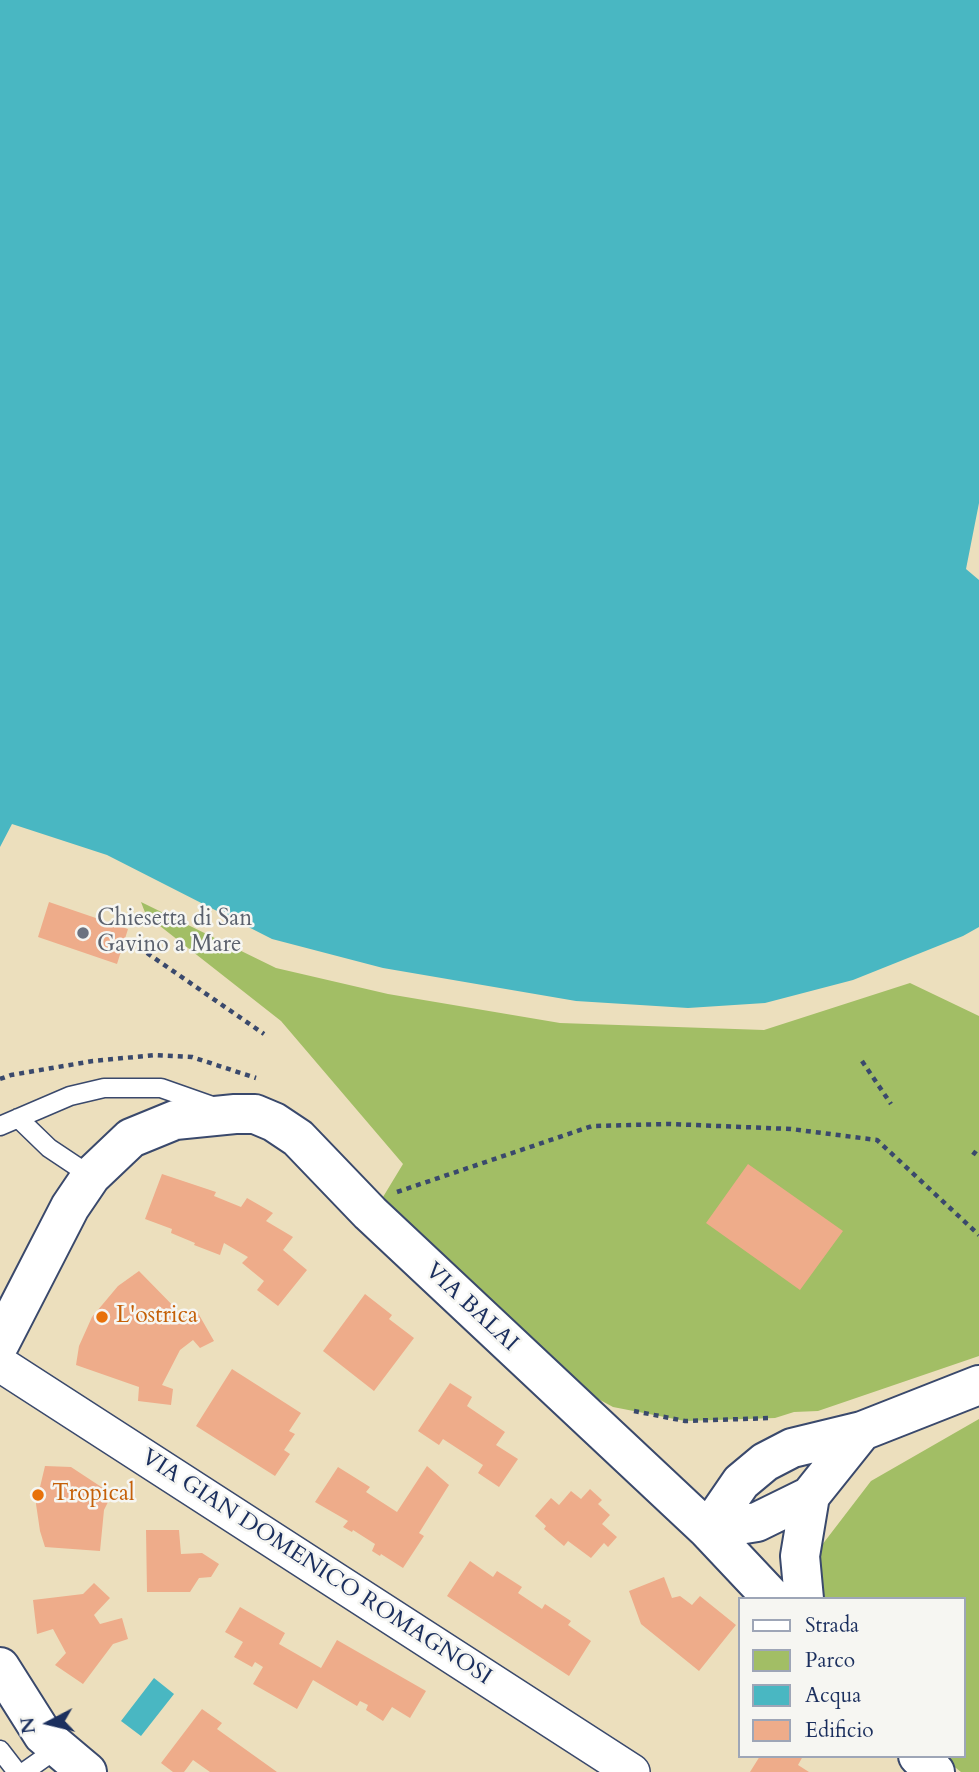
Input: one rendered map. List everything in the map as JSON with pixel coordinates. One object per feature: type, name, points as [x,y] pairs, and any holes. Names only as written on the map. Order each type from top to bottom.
[{"type":"street","name":"VIA BALAI","points":[[91,1176],[131,1138],[175,1120],[255,1114],[274,1122],[298,1138],[370,1213],[708,1530],[771,1597]]},
{"type":"street","points":[[1,1342],[70,1207],[91,1176]]},
{"type":"street","name":"VIA GIAN DOMENICO ROMAGNOSI","points":[[1,1342],[632,1772]]},
{"type":"street","points":[[708,1530],[741,1482],[765,1462],[792,1448],[862,1431],[979,1385]]},
{"type":"street","points":[[708,1530],[757,1522],[810,1496],[862,1431]]},
{"type":"street","points":[[804,1597],[800,1556],[810,1496]]},
{"type":"street","points":[[0,1667],[43,1735],[87,1772]]},
{"type":"street","points":[[920,1758],[935,1772]]},
{"type":"lane","points":[[0,1126],[70,1096],[104,1088],[160,1088],[235,1114]]},
{"type":"lane","points":[[18,1118],[49,1149],[91,1176]]},
{"type":"lane","points":[[24,1772],[58,1748]]},
{"type":"lane","points":[[0,1750],[17,1772]]},
{"type":"path","points":[[147,953],[264,1034]]},
{"type":"path","points":[[862,1061],[891,1104]]},
{"type":"path","points":[[396,1193],[592,1126],[670,1124],[791,1129],[877,1140],[979,1234]]},
{"type":"path","points":[[973,1155],[979,1147]]},
{"type":"path","points":[[624,1409],[685,1421],[775,1418]]},
{"type":"green space","points":[[141,902],[276,968],[388,994],[560,1023],[764,1030],[910,983],[979,1016],[979,1356],[818,1411],[794,1412],[775,1418],[685,1421],[613,1407],[589,1394],[427,1245],[383,1197],[403,1164],[281,1021],[146,915]]},
{"type":"green space","points":[[979,1419],[979,1772],[961,1772],[944,1758],[965,1758],[965,1597],[820,1597],[812,1558],[871,1481]]},
{"type":"water","points":[[0,0],[979,0],[979,503],[966,569],[979,580],[979,927],[853,980],[765,1003],[688,1008],[576,1001],[383,968],[272,939],[107,855],[12,824],[0,847]]},
{"type":"water","points":[[154,1678],[174,1694],[141,1736],[121,1721]]},
{"type":"building","name":"Chiesetta di San Gavino a Mare","points":[[49,902],[128,929],[117,964],[38,937]]},
{"type":"building","points":[[748,1164],[843,1231],[800,1290],[706,1223]]},
{"type":"building","points":[[162,1174],[216,1192],[214,1196],[241,1207],[247,1198],[273,1213],[266,1221],[293,1237],[283,1250],[307,1270],[278,1306],[257,1290],[264,1281],[242,1263],[248,1257],[224,1243],[220,1255],[171,1233],[172,1229],[145,1219]]},
{"type":"building","points":[[139,1271],[186,1319],[198,1313],[214,1341],[200,1348],[193,1340],[180,1350],[162,1385],[173,1389],[171,1405],[138,1401],[139,1387],[76,1365],[79,1346],[92,1317],[118,1286]]},
{"type":"building","points":[[365,1294],[392,1315],[389,1319],[414,1338],[374,1391],[323,1351]]},
{"type":"building","points":[[232,1369],[301,1413],[289,1431],[295,1434],[284,1450],[290,1454],[275,1476],[196,1426]]},
{"type":"building","points":[[450,1383],[472,1397],[467,1406],[505,1432],[496,1445],[518,1459],[499,1487],[478,1473],[483,1465],[443,1439],[439,1445],[418,1431]]},
{"type":"building","points":[[45,1466],[71,1467],[112,1494],[104,1510],[100,1551],[45,1547],[36,1504]]},
{"type":"building","points":[[427,1466],[449,1485],[419,1533],[424,1536],[403,1568],[372,1551],[375,1544],[343,1527],[348,1521],[315,1502],[338,1467],[370,1487],[366,1492],[397,1512]]},
{"type":"building","points":[[590,1489],[602,1500],[598,1504],[610,1515],[602,1524],[617,1537],[608,1547],[604,1543],[591,1558],[568,1541],[564,1546],[544,1529],[546,1526],[535,1516],[551,1498],[559,1505],[571,1491],[581,1499]]},
{"type":"building","points":[[146,1530],[179,1530],[181,1554],[202,1553],[219,1564],[211,1577],[199,1578],[190,1592],[147,1592]]},
{"type":"building","points":[[470,1561],[493,1577],[497,1571],[522,1587],[518,1593],[542,1609],[545,1604],[571,1621],[568,1625],[591,1641],[569,1676],[447,1596]]},
{"type":"building","points":[[664,1577],[672,1598],[680,1596],[692,1605],[700,1596],[736,1625],[699,1671],[641,1624],[629,1591]]},
{"type":"building","points":[[94,1583],[110,1598],[94,1615],[100,1624],[122,1618],[128,1639],[113,1644],[83,1684],[55,1665],[66,1653],[53,1629],[37,1634],[33,1600],[83,1594]]},
{"type":"building","points":[[240,1607],[285,1633],[279,1644],[321,1668],[337,1640],[426,1691],[410,1718],[392,1707],[383,1721],[366,1710],[368,1705],[360,1701],[357,1706],[313,1680],[297,1709],[253,1684],[263,1667],[255,1662],[252,1667],[234,1657],[243,1642],[225,1632]]},
{"type":"building","points":[[202,1709],[222,1723],[217,1729],[277,1772],[210,1772],[193,1760],[184,1772],[173,1772],[161,1763]]},
{"type":"building","points":[[759,1758],[802,1758],[798,1765],[809,1772],[750,1772]]},
{"type":"place","name":"Chiesetta di San Gavino a Mare","points":[[83,933]]},
{"type":"place","name":"L'ostrica","points":[[102,1317]]},
{"type":"place","name":"Tropical","points":[[38,1495]]}]
